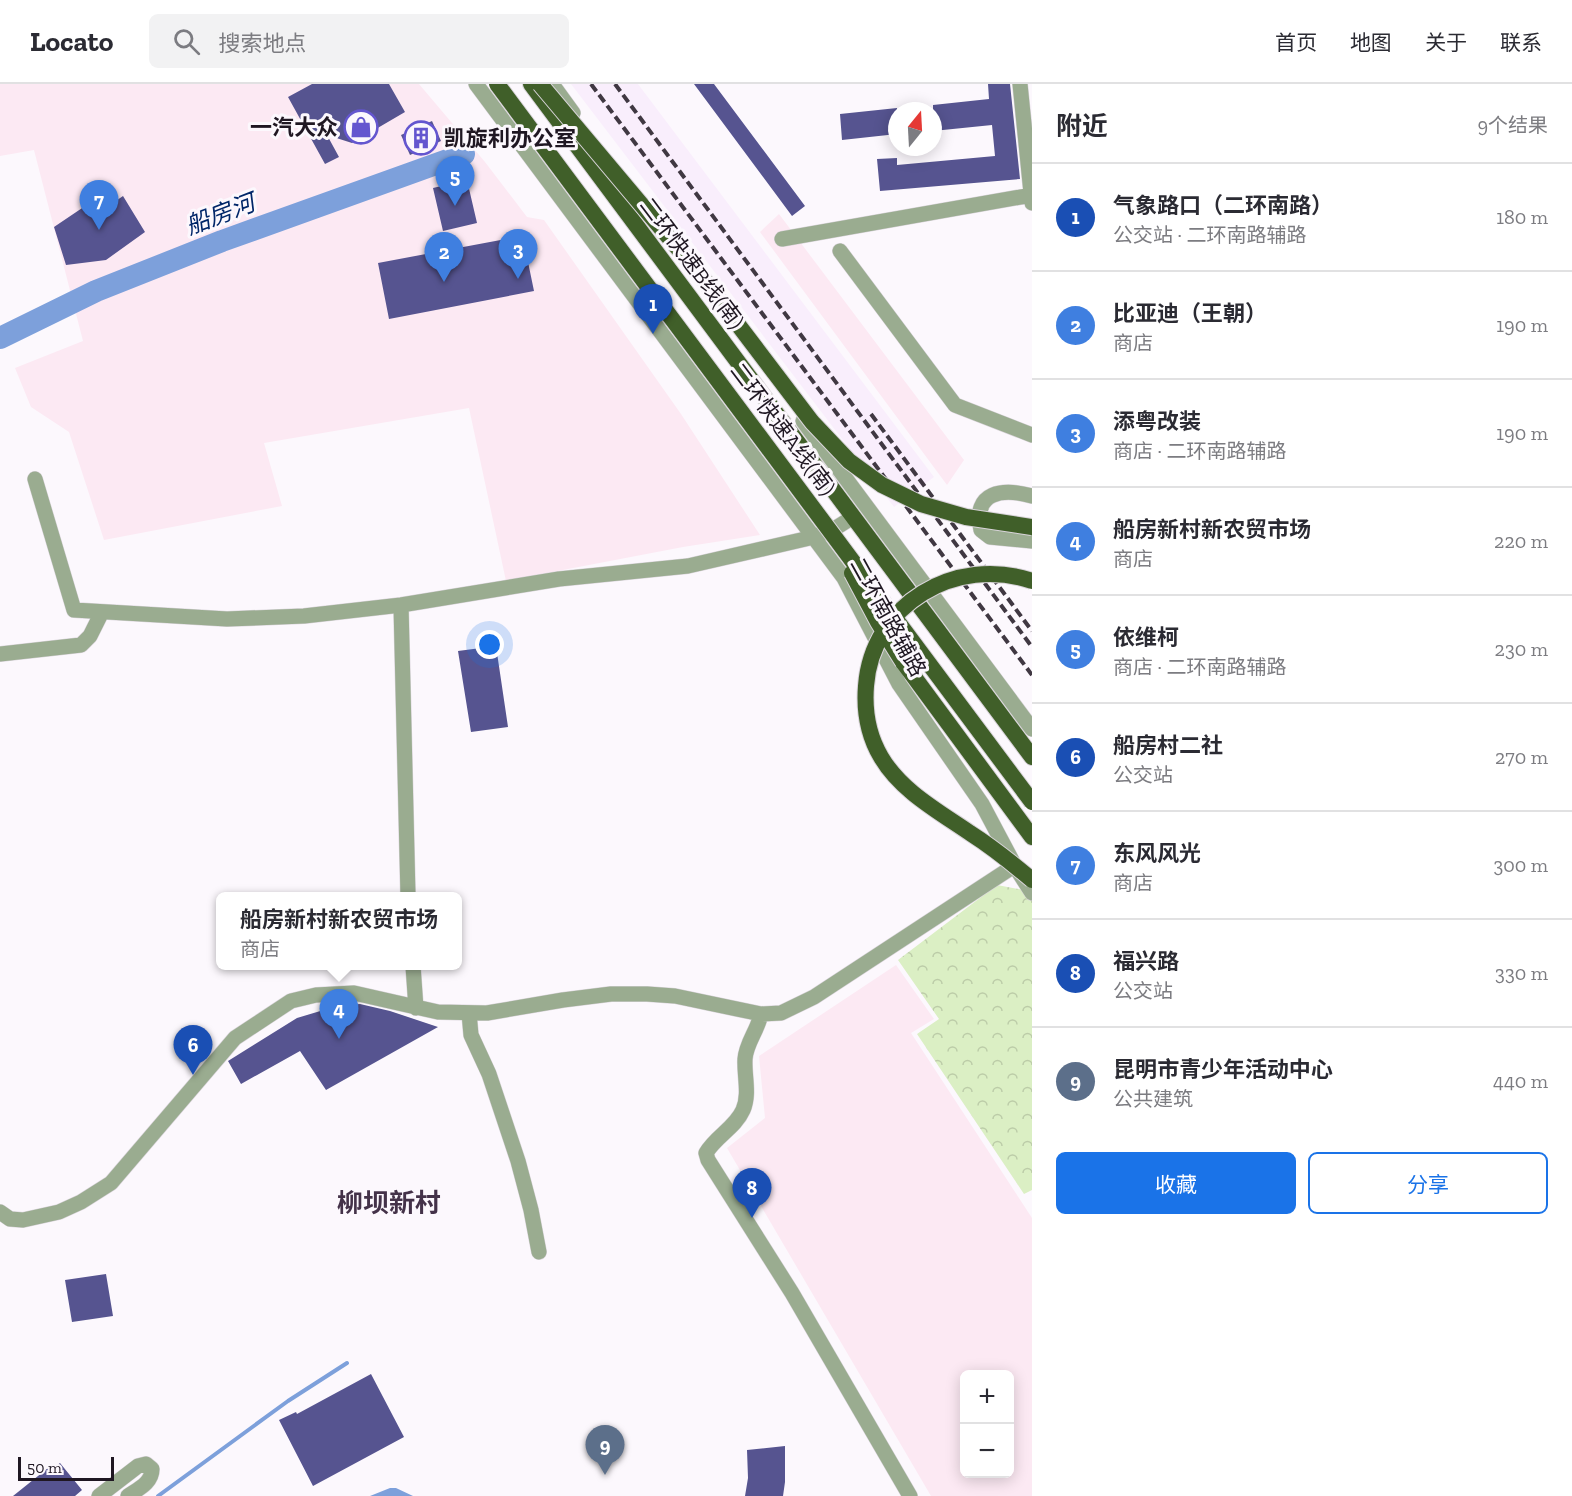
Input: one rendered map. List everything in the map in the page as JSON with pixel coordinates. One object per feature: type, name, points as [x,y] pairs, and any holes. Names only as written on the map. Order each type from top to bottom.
[{"type":"highway","name":"二环快速A线(南)","points":[[497,84],[1032,802]]},
{"type":"highway","name":"二环快速B线(南)","points":[[531,84],[1032,757]]},
{"type":"highway","points":[[540,84],[685,256],[798,406],[823,436],[844,456],[882,485],[921,504],[975,519],[1032,527]]},
{"type":"highway","points":[[822,520],[896,653],[1032,837]]},
{"type":"highway","points":[[1032,581],[1009,575],[980,573],[950,579],[921,592],[898,611],[882,633],[872,657],[865,693],[866,717],[871,736],[880,756],[895,776],[922,801],[992,848],[1032,880]]},
{"type":"street","name":"二环南路辅路","points":[[476,84],[850,588],[899,684],[922,721],[982,804],[1014,866],[1032,893]]},
{"type":"street","name":"二环南路辅路","points":[[552,84],[1032,729]]},
{"type":"street","points":[[782,239],[1032,198],[1020,84]]},
{"type":"street","points":[[840,251],[955,405],[1032,435]]},
{"type":"street","points":[[35,478],[74,610],[227,619],[304,616],[401,605],[559,579],[688,566],[814,537],[850,519]]},
{"type":"street","points":[[1032,496],[1017,492],[998,492],[989,496],[983,504],[979,522],[981,530],[990,537],[1032,541]]},
{"type":"street","points":[[401,605],[408,892]]},
{"type":"street","points":[[0,654],[81,645],[90,636],[102,612]]},
{"type":"street","points":[[0,1212],[10,1219],[23,1220],[59,1212],[81,1202],[111,1183],[235,1038],[291,1001],[316,995],[354,993],[438,1012],[487,1013],[611,994],[675,996],[761,1014],[782,1013],[814,997],[1014,866]]},
{"type":"street","points":[[413,970],[416,1008]]},
{"type":"street","points":[[469,1013],[471,1035],[489,1074],[518,1161],[539,1252]]},
{"type":"street","points":[[761,1014],[758,1027],[747,1047],[745,1059],[747,1090],[744,1109],[735,1123],[712,1142],[706,1152],[708,1160],[792,1293],[910,1496]]},
{"type":"street","points":[[99,1496],[138,1466],[146,1464],[152,1469],[152,1475],[148,1482],[128,1496]]},
{"type":"shaded area","points":[[0,84],[419,84],[485,162],[527,217],[544,220],[681,414],[760,535],[683,547],[506,581],[469,408],[264,443],[282,506],[104,540],[69,432],[31,407],[15,368],[83,341],[34,150],[0,156]]},
{"type":"shaded area","points":[[571,84],[638,84],[934,477],[894,507]]},
{"type":"shaded area","points":[[779,214],[964,460],[947,485],[760,232]]},
{"type":"shaded area","points":[[896,965],[934,1019],[911,1033],[1032,1218],[1032,1496],[931,1496],[727,1148],[765,1118],[759,1056]]},
{"type":"green space","points":[[997,885],[1024,890],[1032,901],[1032,1190],[1024,1194],[917,1034],[939,1019],[898,960]]},
{"type":"water","points":[[396,1488],[413,1496],[370,1496]]},
{"type":"building","points":[[312,84],[389,84],[405,112],[352,143],[327,135],[339,157],[325,164],[288,97]]},
{"type":"building","points":[[694,84],[714,84],[805,206],[792,216]]},
{"type":"building","points":[[988,84],[1010,84],[1020,179],[880,191],[877,159],[897,158],[897,165],[995,156],[992,125],[942,130],[942,104],[989,99]]},
{"type":"building","points":[[888,109],[888,135],[842,140],[840,114]]},
{"type":"building","name":"凯旋利办公室","points":[[432,121],[441,141],[410,155],[401,135]]},
{"type":"building","points":[[467,180],[477,223],[443,231],[433,188]]},
{"type":"building","points":[[123,196],[145,232],[106,260],[66,265],[54,227],[97,198],[104,209]]},
{"type":"building","points":[[511,238],[516,264],[528,262],[534,291],[389,319],[378,263]]},
{"type":"building","points":[[496,646],[508,727],[471,732],[458,651]]},
{"type":"building","points":[[360,1004],[438,1027],[326,1090],[300,1051],[241,1084],[228,1061],[297,1018],[337,1006]]},
{"type":"building","points":[[106,1274],[113,1316],[72,1322],[65,1280]]},
{"type":"building","points":[[371,1374],[404,1437],[313,1486],[279,1420],[296,1412],[297,1414]]},
{"type":"building","points":[[785,1446],[783,1496],[745,1496],[748,1478],[747,1450]]},
{"type":"building","points":[[60,1463],[82,1490],[75,1496],[13,1496],[48,1468],[50,1471]]},
{"type":"waterway","name":"船房河","points":[[0,338],[96,291],[222,241],[464,154]]},
{"type":"waterway","points":[[158,1496],[288,1401],[347,1363]]},
{"type":"railway","points":[[591,84],[1032,675]]},
{"type":"railway","points":[[615,84],[1032,647]]},
{"type":"railway","points":[[871,414],[1032,631]]},
{"type":"place","name":"一汽大众","points":[[361,127]]},
{"type":"place","name":"凯旋利办公室","points":[[421,138]]},
{"type":"place","name":"依维柯","points":[[455,206]]},
{"type":"place","name":"东风风光","points":[[99,230]]},
{"type":"place","name":"添粤改装","points":[[518,279]]},
{"type":"place","name":"比亚迪（王朝）","points":[[444,282]]},
{"type":"place","name":"气象路口（二环南路）","points":[[653,334]]},
{"type":"place","name":"船房新村新农贸市场","points":[[339,1039]]},
{"type":"place","name":"船房村二社","points":[[193,1075]]},
{"type":"place","name":"福兴路","points":[[752,1218]]},
{"type":"place","name":"昆明市青少年活动中心","points":[[605,1475]]},
{"type":"district","name":"柳坝新村","points":[[389,1203]]}]
